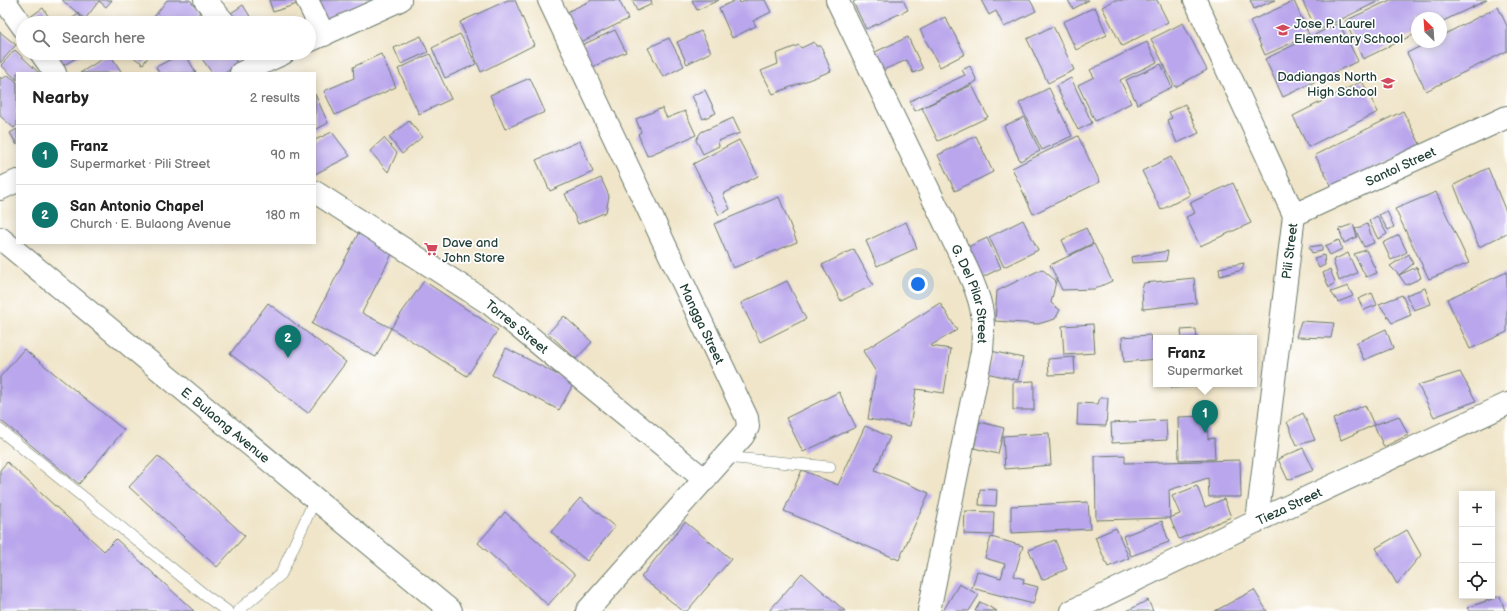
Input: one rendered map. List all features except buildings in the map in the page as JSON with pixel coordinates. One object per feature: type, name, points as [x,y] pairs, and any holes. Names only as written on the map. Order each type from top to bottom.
[{"type":"street","points":[[4,0],[16,17]]},
{"type":"street","points":[[205,0],[219,16]]},
{"type":"street","points":[[307,0],[311,16]]},
{"type":"street","points":[[316,38],[400,0]]},
{"type":"street","name":"Mangga Street","points":[[549,0],[747,418],[748,426],[743,436],[705,480],[587,611]]},
{"type":"street","name":"G. Del Pilar Street","points":[[837,0],[967,269],[982,306],[984,328],[982,351],[929,611]]},
{"type":"street","name":"Pili Street","points":[[1195,0],[1294,214],[1256,521]]},
{"type":"street","points":[[46,60],[55,72]]},
{"type":"street","points":[[242,72],[254,60]]},
{"type":"street","name":"Santol Street","points":[[1294,214],[1507,117]]},
{"type":"street","points":[[0,189],[16,181]]},
{"type":"street","name":"Torres Street","points":[[316,193],[490,304],[705,480]]},
{"type":"street","name":"E. Bulaong Avenue","points":[[0,238],[316,497],[451,611]]},
{"type":"street","name":"Tieza Street","points":[[1072,611],[1256,521],[1507,404]]},
{"type":"lane","points":[[0,430],[226,611]]},
{"type":"lane","points":[[725,457],[830,467]]},
{"type":"lane","points":[[238,611],[281,574],[316,497]]},
{"type":"place","name":"Jose P. Laurel Elementary School","points":[[1283,30]]},
{"type":"place","name":"Dadiangas North High School","points":[[1388,83]]},
{"type":"place","name":"Dave and John Store","points":[[431,249]]},
{"type":"place","name":"San Antonio Chapel","points":[[288,358]]},
{"type":"place","name":"Franz","points":[[1205,433]]}]
